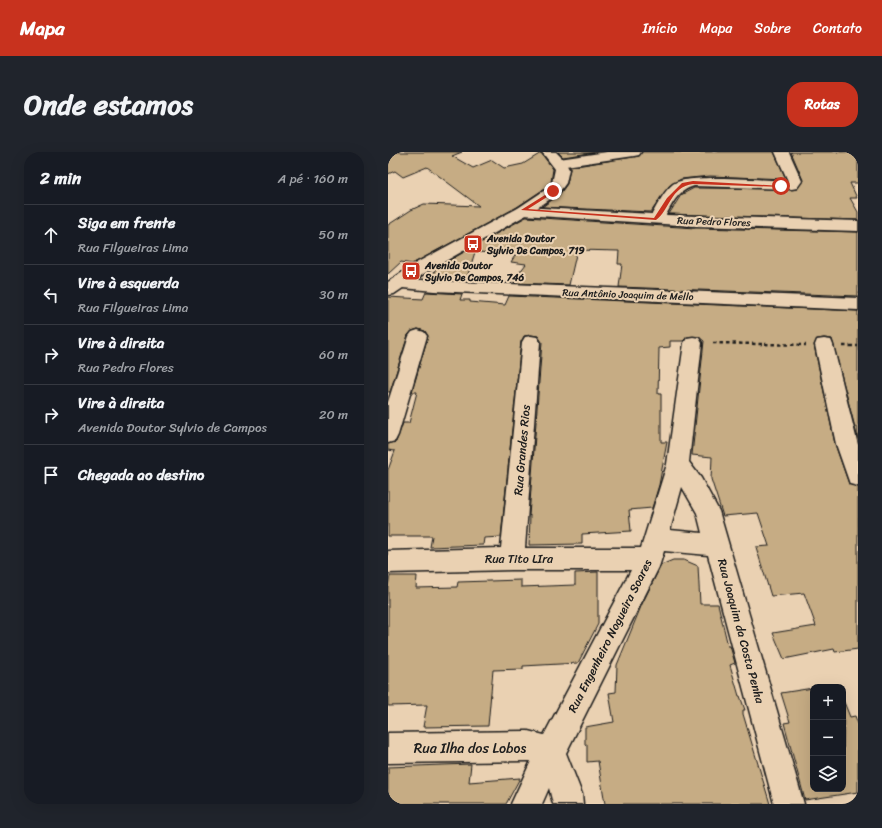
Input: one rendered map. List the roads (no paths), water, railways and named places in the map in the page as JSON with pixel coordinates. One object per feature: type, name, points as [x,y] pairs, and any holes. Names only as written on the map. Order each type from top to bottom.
[{"type":"street","points":[[554,158],[634,152]]},
{"type":"street","points":[[656,219],[668,199],[683,184],[693,182],[792,185],[795,181],[782,152]]},
{"type":"street","points":[[393,287],[422,267],[548,195],[556,187],[561,176],[562,168],[554,158]]},
{"type":"street","name":"Rua Pedro Flores","points":[[523,210],[656,219],[858,226]]},
{"type":"street","name":"Rua Antônio Joaquim de Mello","points":[[393,287],[434,286],[858,304]]},
{"type":"street","points":[[388,435],[418,336]]},
{"type":"street","name":"Rua Grandes Rios","points":[[512,559],[531,342]]},
{"type":"street","name":"Rua Engenheiro Nogueira Soares","points":[[526,804],[653,550],[678,464],[693,343]]},
{"type":"street","points":[[824,345],[847,444],[858,477]]},
{"type":"street","name":"Rua Joaquim da Costa Penha","points":[[678,464],[708,510],[788,804]]},
{"type":"street","name":"Rua Tito LIra","points":[[388,562],[512,559],[717,545]]},
{"type":"street","name":"Rua Ilha dos Lobos","points":[[388,748],[528,746],[551,752]]},
{"type":"street","points":[[551,752],[567,794],[568,804]]},
{"type":"place","name":"Avenida Doutor Sylvio De Campos, 719","points":[[473,244]]},
{"type":"place","name":"Avenida Doutor Sylvio De Campos, 746","points":[[411,271]]}]
